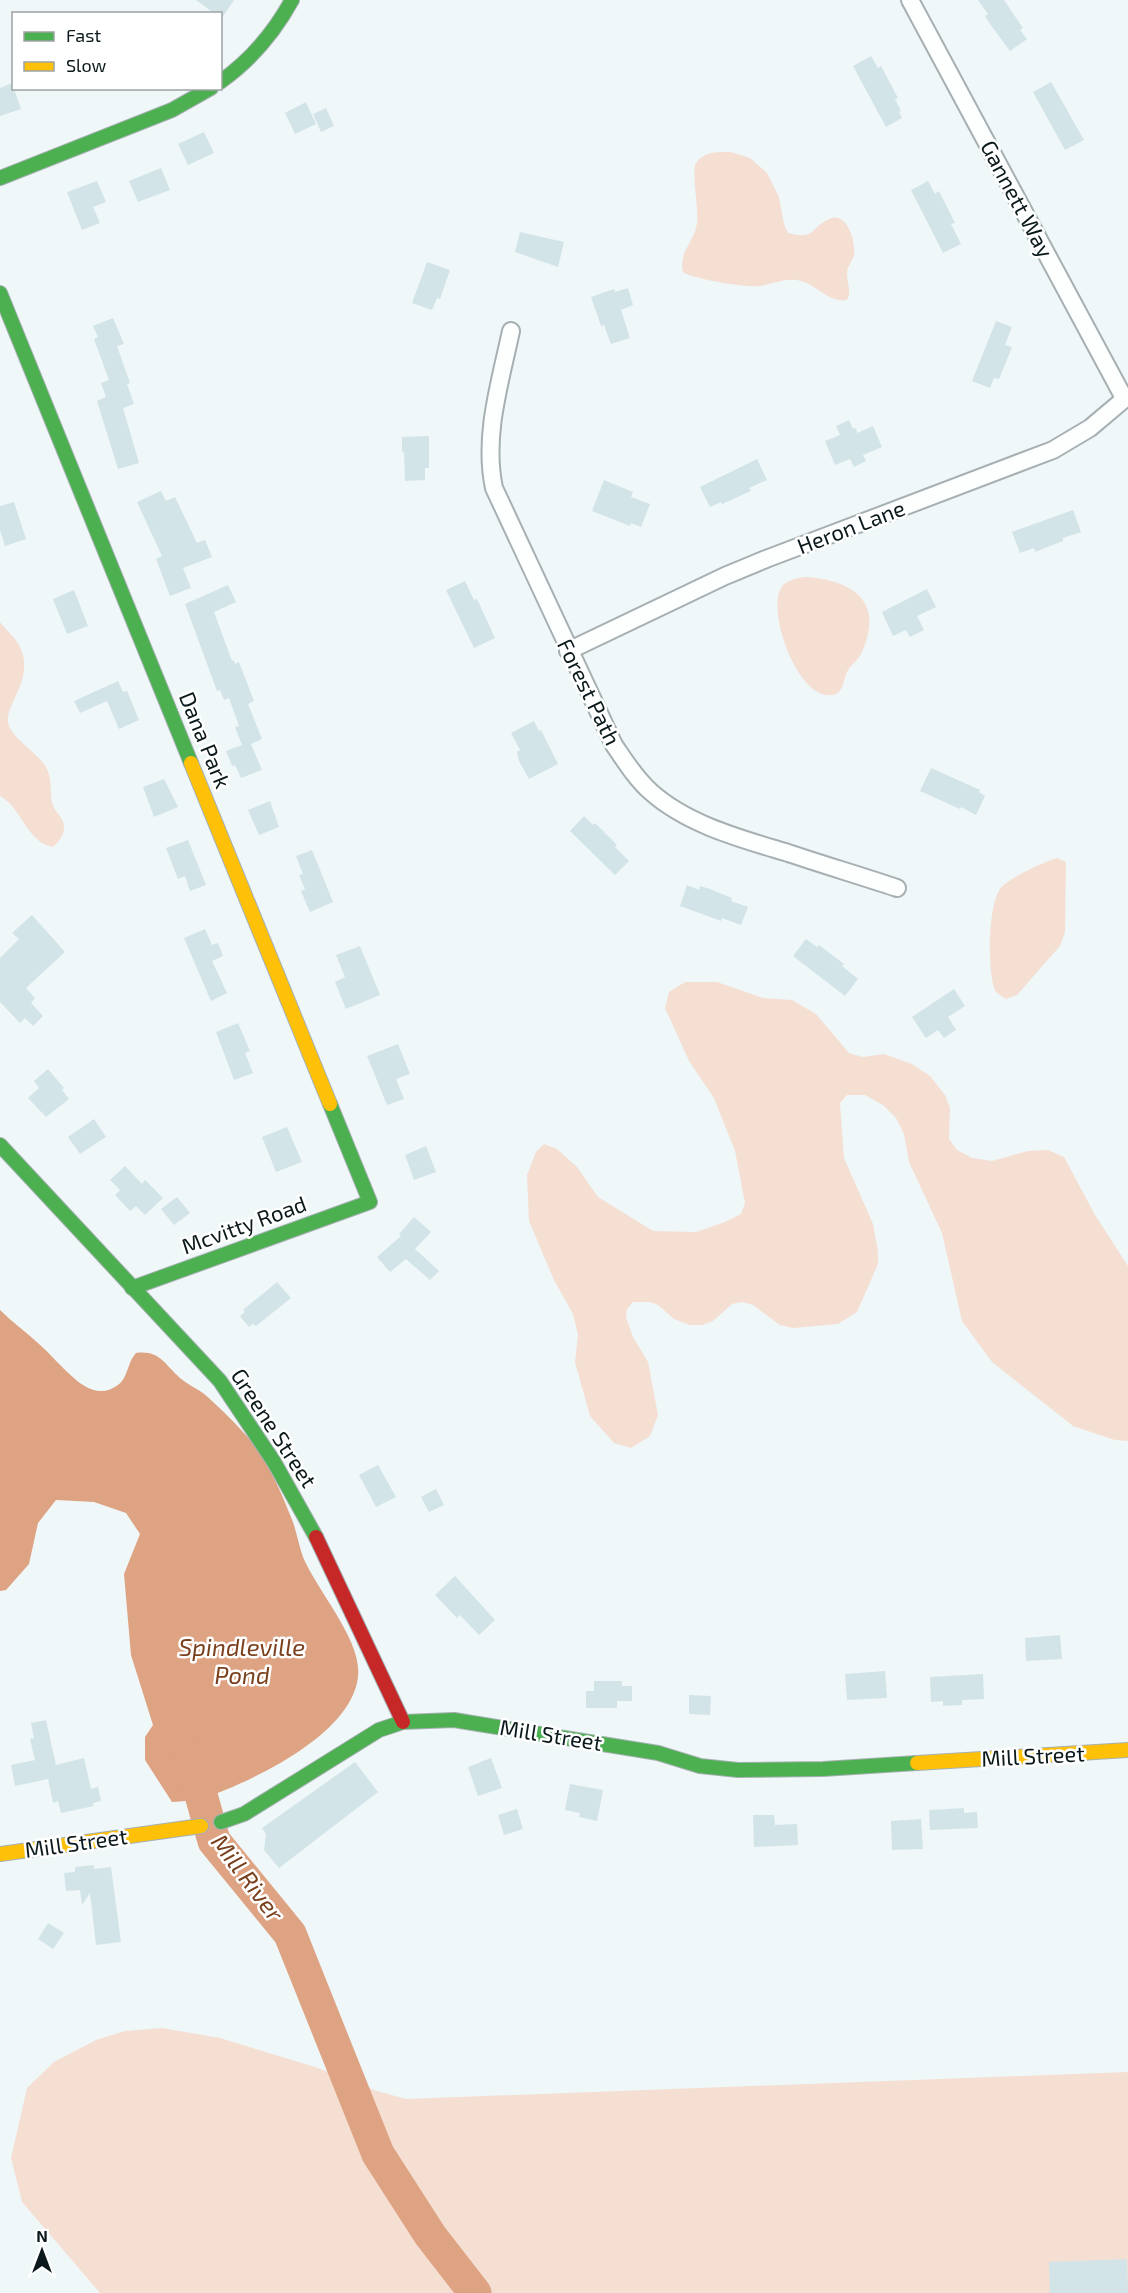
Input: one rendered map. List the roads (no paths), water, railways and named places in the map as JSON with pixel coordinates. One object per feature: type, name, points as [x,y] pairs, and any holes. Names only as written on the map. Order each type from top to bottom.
[{"type":"street","points":[[222,81],[257,51],[292,0]]},
{"type":"street","name":"Gannett Way","points":[[910,0],[1126,397]]},
{"type":"street","points":[[0,178],[172,110],[207,90]]},
{"type":"street","name":"Dana Park","points":[[0,293],[370,1202]]},
{"type":"street","name":"Forest Path","points":[[511,331],[494,406],[489,457],[491,473],[501,506],[568,651],[614,745],[628,766],[650,792],[671,807],[699,822],[746,840],[897,888]]},
{"type":"street","name":"Heron Lane","points":[[568,651],[756,563],[1053,450],[1090,428],[1126,397]]},
{"type":"street","name":"Greene Street","points":[[0,1145],[220,1381],[266,1448],[335,1576],[403,1722]]},
{"type":"street","name":"Mcvitty Road","points":[[132,1288],[370,1202]]},
{"type":"street","name":"Mill Street","points":[[0,1854],[221,1822],[244,1814],[379,1730],[403,1722],[454,1720],[658,1754],[700,1766],[738,1770],[823,1769],[1128,1750]]},
{"type":"water","name":"Spindleville Pond","points":[[0,1310],[84,1386],[98,1391],[112,1389],[121,1382],[136,1353],[156,1356],[180,1378],[203,1393],[250,1439],[271,1472],[293,1522],[303,1557],[346,1631],[357,1662],[358,1676],[352,1697],[339,1717],[320,1736],[298,1752],[248,1780],[224,1790],[200,1799],[172,1802],[145,1760],[145,1737],[153,1725],[131,1655],[124,1574],[140,1534],[126,1513],[94,1502],[56,1500],[38,1523],[29,1564],[6,1590],[0,1591]]},
{"type":"waterway","name":"Mill River","points":[[190,1756],[214,1841],[290,1934],[378,2154],[430,2235],[475,2293]]}]
